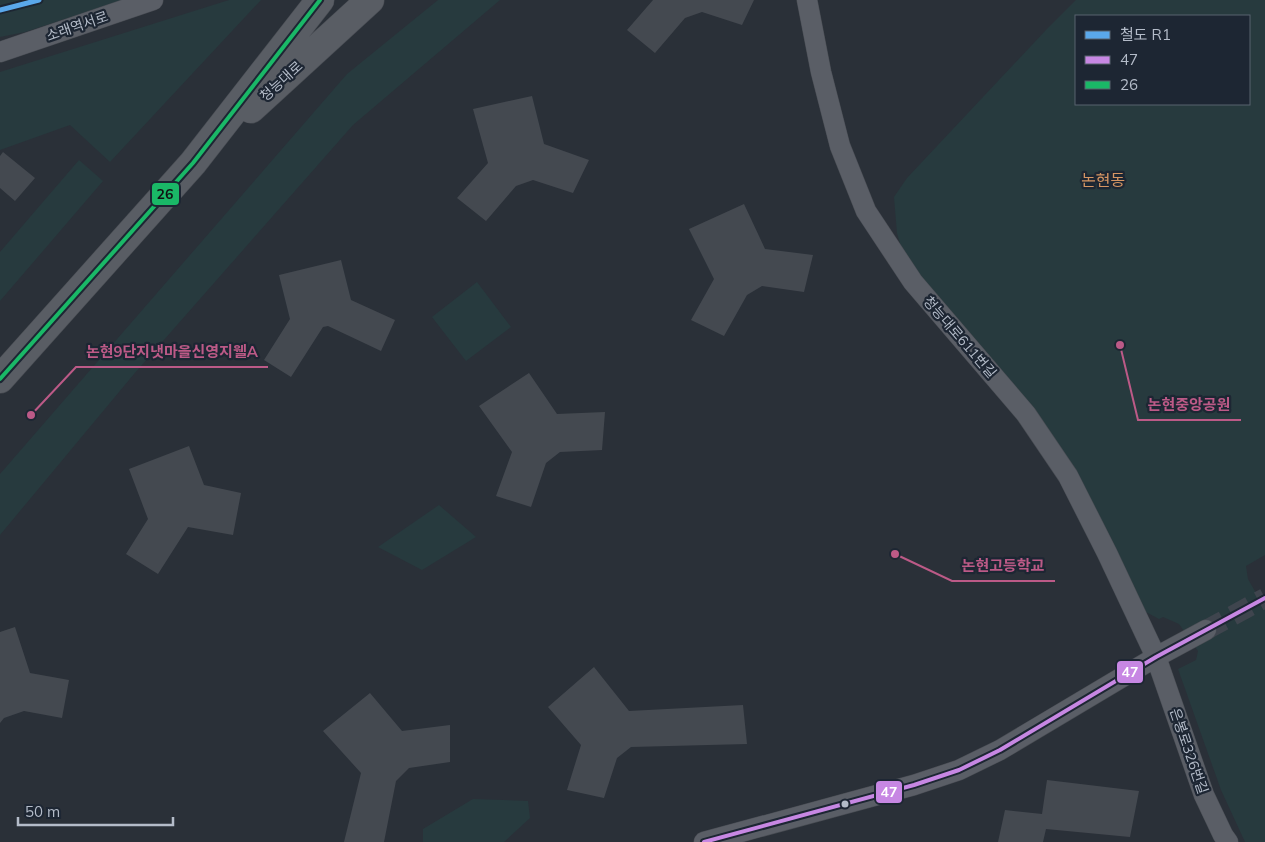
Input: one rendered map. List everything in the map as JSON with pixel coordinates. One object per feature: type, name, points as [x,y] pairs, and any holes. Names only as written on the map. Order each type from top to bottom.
[{"type":"main road","name":"청능대로","points":[[0,379],[192,163],[320,0]]},
{"type":"main road","name":"청능대로","points":[[192,163],[370,0]]},
{"type":"street","name":"소래역서로","points":[[0,52],[153,0]]},
{"type":"street","name":"청능대로611번길","points":[[807,0],[840,146],[866,212],[913,282],[1026,414],[1068,476],[1156,657]]},
{"type":"street","points":[[704,842],[914,785],[959,770],[1000,750],[1156,657],[1206,630]]},
{"type":"street","name":"은봉로326번길","points":[[1156,657],[1204,795],[1222,835],[1228,842]]},
{"type":"green space","points":[[0,0],[123,0],[25,32],[0,37]]},
{"type":"green space","points":[[229,0],[261,0],[110,162],[70,125],[0,150],[0,72]]},
{"type":"green space","points":[[438,0],[500,0],[353,125],[134,374],[0,535],[0,474],[347,74]]},
{"type":"green space","points":[[1076,0],[1265,0],[1265,555],[1246,566],[1248,579],[1265,609],[1265,842],[1245,842],[1221,790],[1178,669],[1196,660],[1198,651],[1179,624],[1163,617],[1159,619],[1146,612],[1074,472],[904,257],[897,233],[894,197],[907,178]]},
{"type":"green space","points":[[79,160],[103,181],[0,301],[0,252]]},
{"type":"green space","points":[[477,282],[511,327],[466,361],[432,317]]},
{"type":"green space","points":[[439,505],[476,537],[422,570],[378,547]]},
{"type":"green space","points":[[473,799],[528,801],[530,818],[504,842],[423,842],[423,829]]},
{"type":"building","points":[[653,0],[754,0],[742,25],[702,12],[685,18],[655,53],[627,30]]},
{"type":"building","points":[[532,96],[544,144],[589,160],[573,193],[533,180],[516,186],[486,221],[457,198],[488,163],[473,109]]},
{"type":"building","points":[[3,152],[35,178],[15,201],[0,188],[0,156]]},
{"type":"building","points":[[744,204],[765,249],[813,255],[804,292],[762,286],[747,295],[724,336],[691,320],[714,279],[689,229]]},
{"type":"building","points":[[341,260],[351,300],[395,320],[381,351],[328,326],[323,327],[291,377],[264,360],[290,319],[279,275]]},
{"type":"building","points":[[529,373],[557,414],[605,412],[602,450],[560,452],[546,463],[531,507],[496,496],[512,452],[479,406]]},
{"type":"building","points":[[189,446],[204,485],[241,493],[233,535],[188,527],[158,574],[126,554],[148,519],[129,469]]},
{"type":"building","points":[[15,627],[30,673],[69,680],[62,718],[24,711],[4,718],[0,723],[0,632]]},
{"type":"building","points":[[594,667],[629,711],[743,705],[747,744],[631,747],[617,758],[604,798],[567,790],[581,745],[548,707]]},
{"type":"building","points":[[370,693],[402,731],[450,725],[450,762],[409,768],[396,781],[384,842],[344,842],[361,773],[323,731]]},
{"type":"building","points":[[1047,780],[1139,791],[1130,837],[1046,829],[1043,842],[998,842],[1005,810],[1042,814]]},
{"type":"tunnel","points":[[1206,630],[1265,598]]},
{"type":"rail line","name":"R1","points":[[0,10],[39,0]]},
{"type":"transit line","name":"26","points":[[0,379],[193,163],[320,0]]},
{"type":"transit line","name":"47","points":[[704,842],[914,785],[959,770],[1000,750],[1156,657],[1265,598]]},
{"type":"place","name":"논현중앙공원","points":[[1120,345]]},
{"type":"place","name":"논현9단지냇마을신영지웰A","points":[[31,415]]},
{"type":"place","name":"논현고등학교","points":[[895,554]]},
{"type":"district","name":"논현동","points":[[1103,180]]}]
